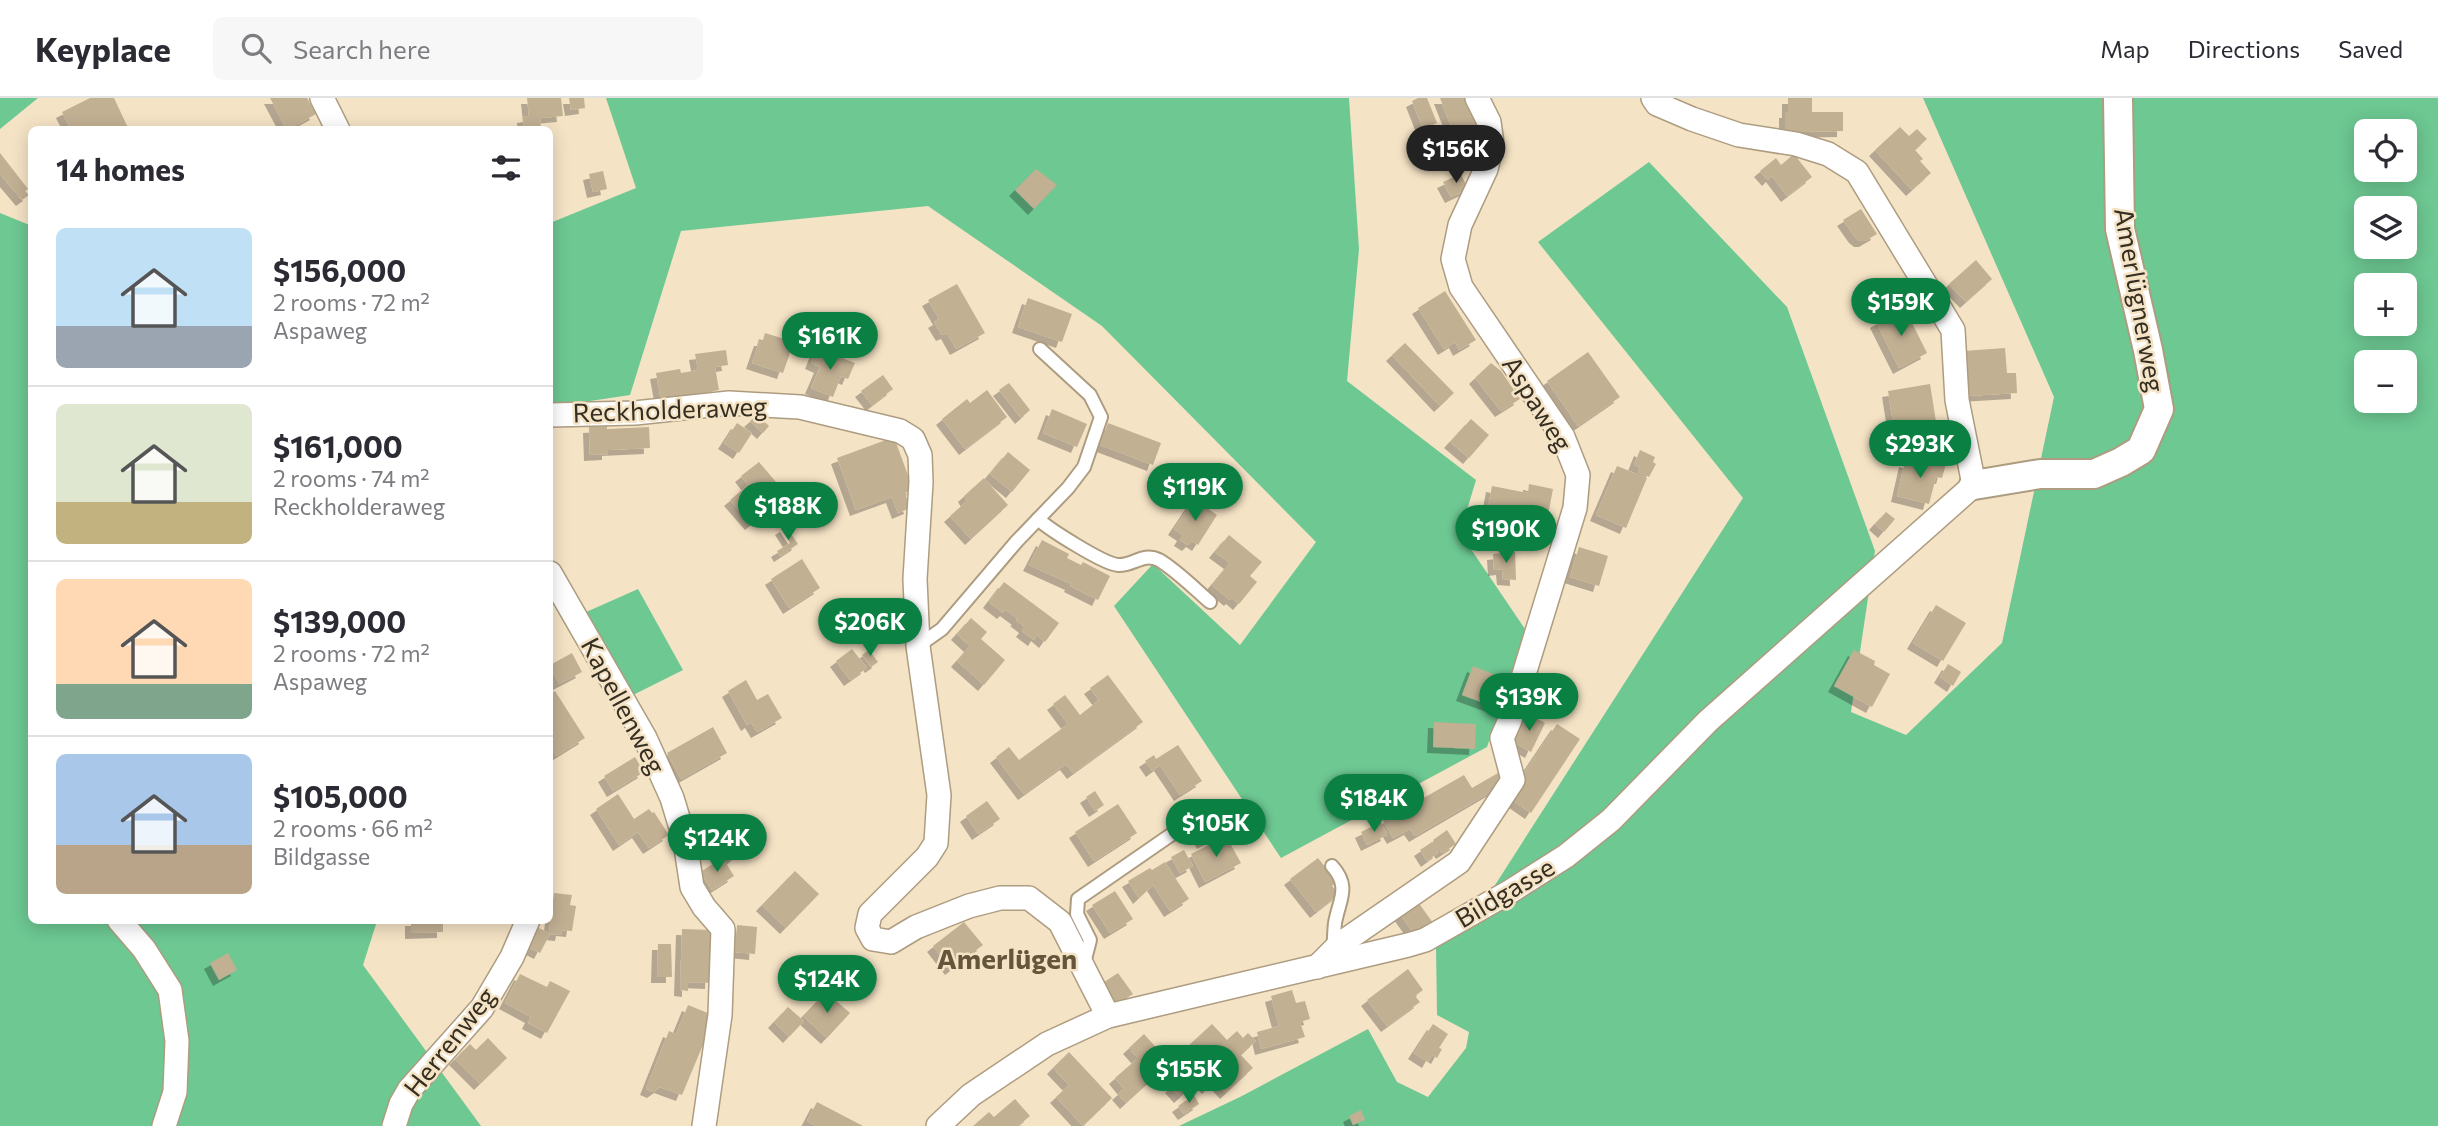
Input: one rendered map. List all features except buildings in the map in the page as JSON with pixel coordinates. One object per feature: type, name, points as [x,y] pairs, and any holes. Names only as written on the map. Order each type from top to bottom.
[{"type":"street","points":[[322,98],[336,126]]},
{"type":"street","name":"Aspaweg","points":[[1325,959],[1350,936],[1459,862],[1513,780],[1502,738],[1510,720],[1575,508],[1578,475],[1563,437],[1461,287],[1453,259],[1460,225],[1486,169],[1492,144],[1489,122],[1477,98]]},
{"type":"street","points":[[1653,98],[1657,103],[1692,119],[1739,135],[1796,144],[1828,154],[1857,172],[1953,330],[1957,400],[1974,485]]},
{"type":"street","name":"Amerlügnerweg","points":[[1974,485],[2040,474],[2094,474],[2141,450],[2159,409],[2120,229],[2118,98]]},
{"type":"street","name":"Reckholderaweg","points":[[553,415],[635,413],[729,403],[800,407],[900,431],[913,439],[920,455],[921,482],[915,579],[918,646],[939,795],[936,843],[927,857],[870,914],[867,928],[873,939],[891,942],[916,928],[970,906],[1000,898],[1029,898],[1060,922],[1108,1016]]},
{"type":"street","name":"Bildgasse","points":[[938,1126],[971,1095],[1046,1044],[1108,1016],[1325,959],[1425,940],[1511,891],[1566,856],[1611,820],[1708,721],[1974,485]]},
{"type":"street","name":"Kapellenweg","points":[[553,578],[645,738],[672,798],[685,841],[692,887],[704,907],[723,929],[720,1015],[704,1126]]},
{"type":"street","points":[[122,924],[144,949],[170,990],[177,1041],[174,1092],[164,1126]]},
{"type":"street","name":"Herrenweg","points":[[394,1126],[409,1090],[482,1008],[512,957],[525,924]]},
{"type":"lane","points":[[918,646],[943,629],[1084,467],[1101,417],[1090,395],[1040,349]]},
{"type":"lane","points":[[1038,519],[1049,529],[1115,565],[1129,564],[1143,557],[1158,560],[1210,602]]},
{"type":"lane","points":[[1083,967],[1090,940],[1077,914],[1078,899],[1200,814]]},
{"type":"lane","points":[[1325,959],[1343,898],[1340,876],[1332,866]]},
{"type":"green space","points":[[0,98],[38,98],[0,129]]},
{"type":"green space","points":[[606,98],[1349,98],[1359,249],[1347,381],[1476,480],[1460,533],[1527,632],[1487,747],[1281,858],[1114,606],[1153,564],[1240,645],[1316,542],[1102,326],[928,206],[681,231],[630,395],[553,407],[553,222],[636,188]]},
{"type":"green space","points":[[1923,98],[2438,98],[2438,1126],[1179,1126],[1368,1029],[1397,1082],[1428,1097],[1466,1048],[1469,1032],[1437,1015],[1436,946],[1472,921],[1743,498],[1538,242],[1649,162],[1787,307],[1875,551],[1851,712],[1906,735],[2002,643],[2054,397]]},
{"type":"green space","points":[[0,213],[28,224],[28,924],[376,924],[363,965],[481,1126],[0,1126]]},
{"type":"green space","points":[[638,589],[683,670],[631,696],[584,613]]},
{"type":"district","name":"Amerlügen","points":[[1007,959]]}]
